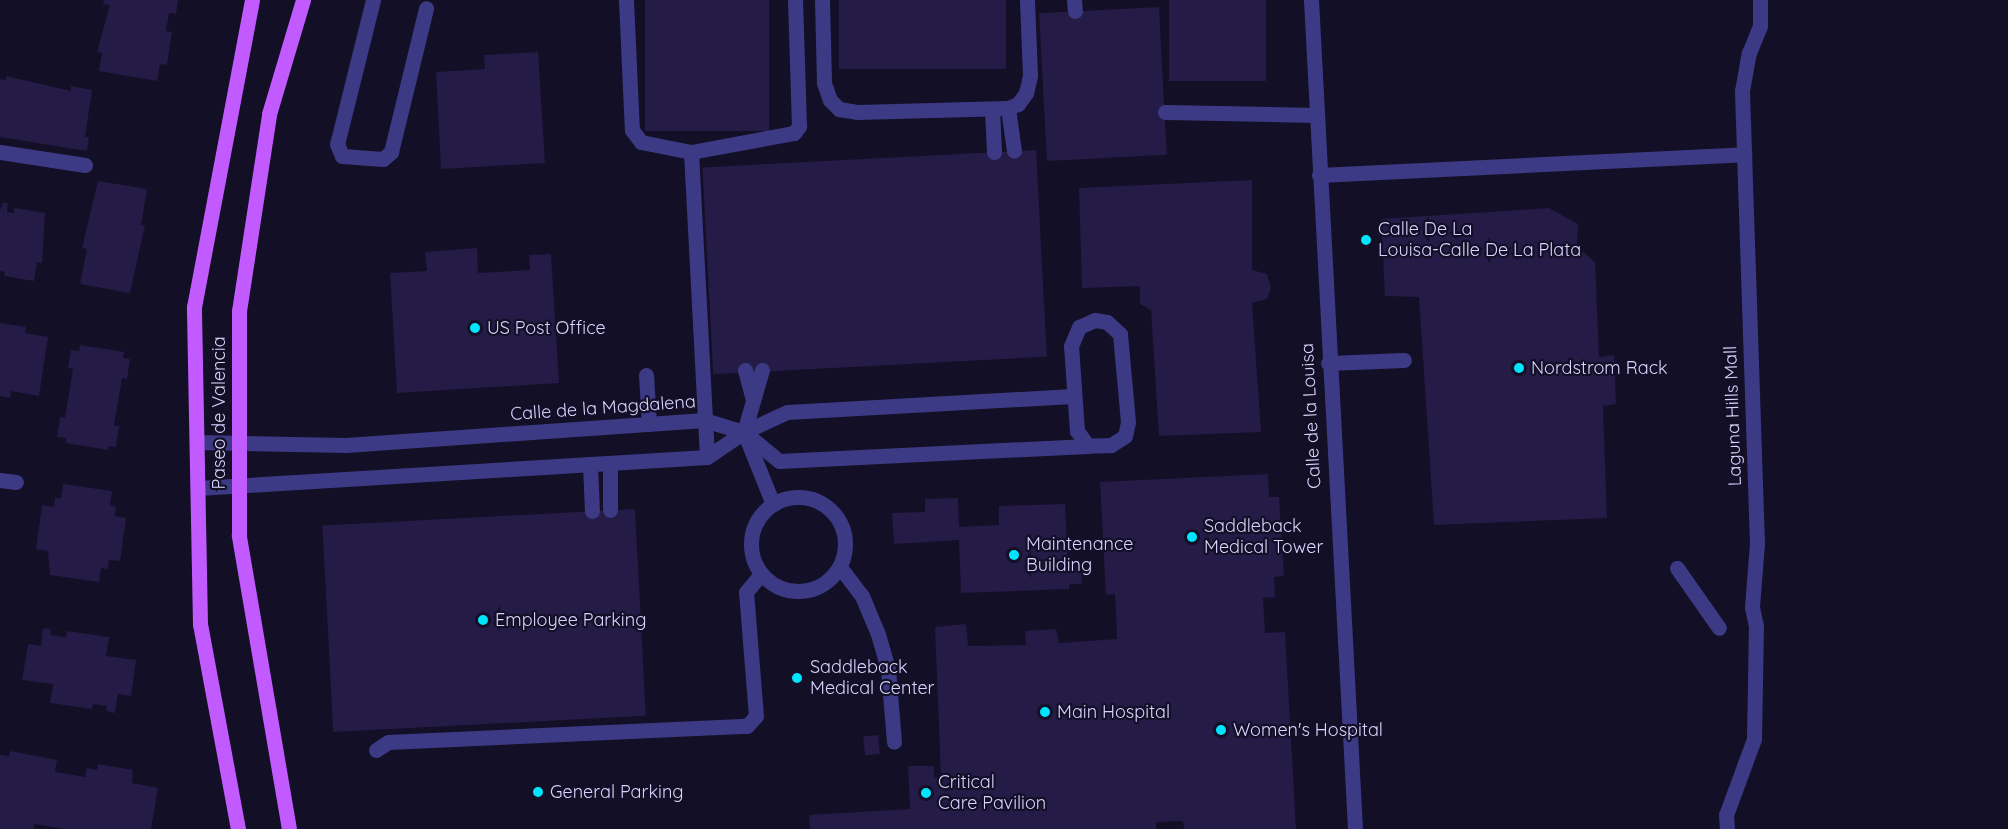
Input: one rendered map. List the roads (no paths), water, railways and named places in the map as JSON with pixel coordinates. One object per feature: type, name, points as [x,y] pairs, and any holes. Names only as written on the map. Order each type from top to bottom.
[{"type":"main road","name":"Paseo de Valencia","points":[[238,829],[200,624],[194,307],[252,0]]},
{"type":"main road","name":"Paseo de Valencia","points":[[289,829],[238,535],[239,311],[269,114],[303,0]]},
{"type":"street","points":[[373,0],[337,144],[342,156],[383,159],[391,152],[426,8]]},
{"type":"street","points":[[626,0],[632,130],[641,142],[691,152],[794,133],[799,126],[795,0]]},
{"type":"street","points":[[822,0],[824,83],[830,100],[839,109],[992,109],[1008,108],[1018,104],[1028,84],[1027,0]]},
{"type":"street","name":"Calle de la Louisa","points":[[1311,0],[1328,363],[1355,829]]},
{"type":"street","name":"Laguna Hills Mall","points":[[1727,829],[1726,815],[1754,740],[1756,626],[1752,607],[1757,544],[1742,91],[1749,53],[1760,27],[1760,0]]},
{"type":"street","points":[[1008,108],[1014,151]]},
{"type":"street","points":[[992,109],[994,152]]},
{"type":"street","points":[[1165,112],[1316,115]]},
{"type":"street","points":[[0,152],[85,165]]},
{"type":"street","points":[[691,152],[707,457]]},
{"type":"street","points":[[1319,175],[1744,154]]},
{"type":"street","points":[[744,432],[779,461],[1088,446],[1118,442],[1127,429],[1120,334],[1107,322],[1086,323],[1074,334],[1073,396],[1077,431],[1088,446]]},
{"type":"street","points":[[1328,363],[1404,360]]},
{"type":"street","points":[[745,370],[753,399]]},
{"type":"street","points":[[762,370],[744,432],[773,504]]},
{"type":"street","points":[[646,375],[649,424]]},
{"type":"street","points":[[198,488],[238,483],[707,457],[744,432],[787,412],[1073,396]]},
{"type":"street","name":"Calle de la Magdalena","points":[[197,442],[238,441],[346,445],[704,420],[744,432]]},
{"type":"street","points":[[610,463],[610,510]]},
{"type":"street","points":[[590,464],[592,511]]},
{"type":"street","points":[[0,480],[16,482]]},
{"type":"street","points":[[803,497],[831,510],[845,537],[840,567],[825,584],[801,592],[772,584],[762,574],[751,544],[753,528],[773,504],[803,497]]},
{"type":"street","points":[[840,567],[862,596],[878,634],[888,669],[894,742]]},
{"type":"street","points":[[1677,568],[1719,628]]},
{"type":"street","points":[[376,750],[388,742],[747,726],[756,716],[746,592],[762,574]]},
{"type":"place","name":"Calle De La Louisa-Calle De La Plata","points":[[1366,240]]},
{"type":"place","name":"US Post Office","points":[[475,328]]},
{"type":"place","name":"Nordstrom Rack","points":[[1519,368]]},
{"type":"place","name":"Saddleback Medical Tower","points":[[1192,537]]},
{"type":"place","name":"Maintenance Building","points":[[1014,555]]},
{"type":"place","name":"Employee Parking","points":[[483,620]]},
{"type":"place","name":"Saddleback Medical Center","points":[[797,678]]},
{"type":"place","name":"Main Hospital","points":[[1045,712]]},
{"type":"place","name":"Women's Hospital","points":[[1221,730]]},
{"type":"place","name":"General Parking","points":[[538,792]]},
{"type":"place","name":"Critical Care Pavilion","points":[[926,793]]}]
